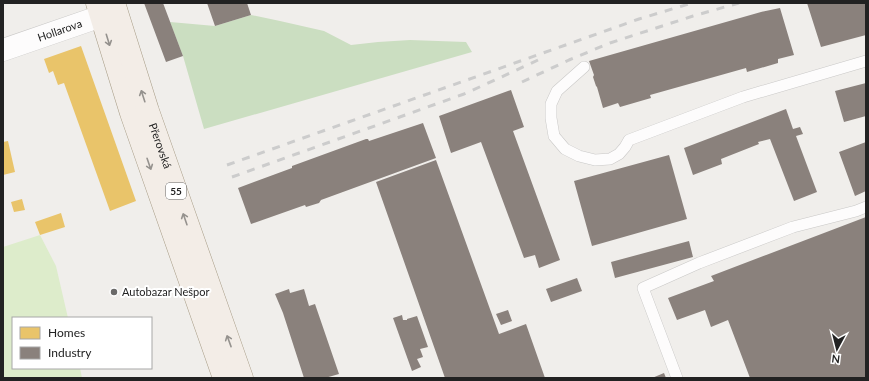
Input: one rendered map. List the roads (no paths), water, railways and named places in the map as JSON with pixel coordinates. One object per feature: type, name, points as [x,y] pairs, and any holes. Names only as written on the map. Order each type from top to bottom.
[{"type":"main road","name":"Přerovská","points":[[107,8],[131,113],[224,378]]},
{"type":"main road","name":"Přerovská","points":[[107,8],[153,125],[242,378]]},
{"type":"street","name":"Hollarova","points":[[3,50],[107,8]]},
{"type":"lane","points":[[584,67],[557,91],[551,104],[551,118],[554,136],[565,149],[579,156],[595,160],[610,159],[619,154],[630,140],[743,97],[866,61]]},
{"type":"lane","points":[[676,378],[643,288],[698,263],[793,227],[856,211],[866,207]]},
{"type":"railway","points":[[227,165],[639,19],[692,3]]},
{"type":"railway","points":[[522,82],[610,43],[693,16],[739,3]]},
{"type":"railway","points":[[232,177],[464,94],[538,60]]},
{"type":"place","name":"Autobazar Nešpor","points":[[114,292]]}]
